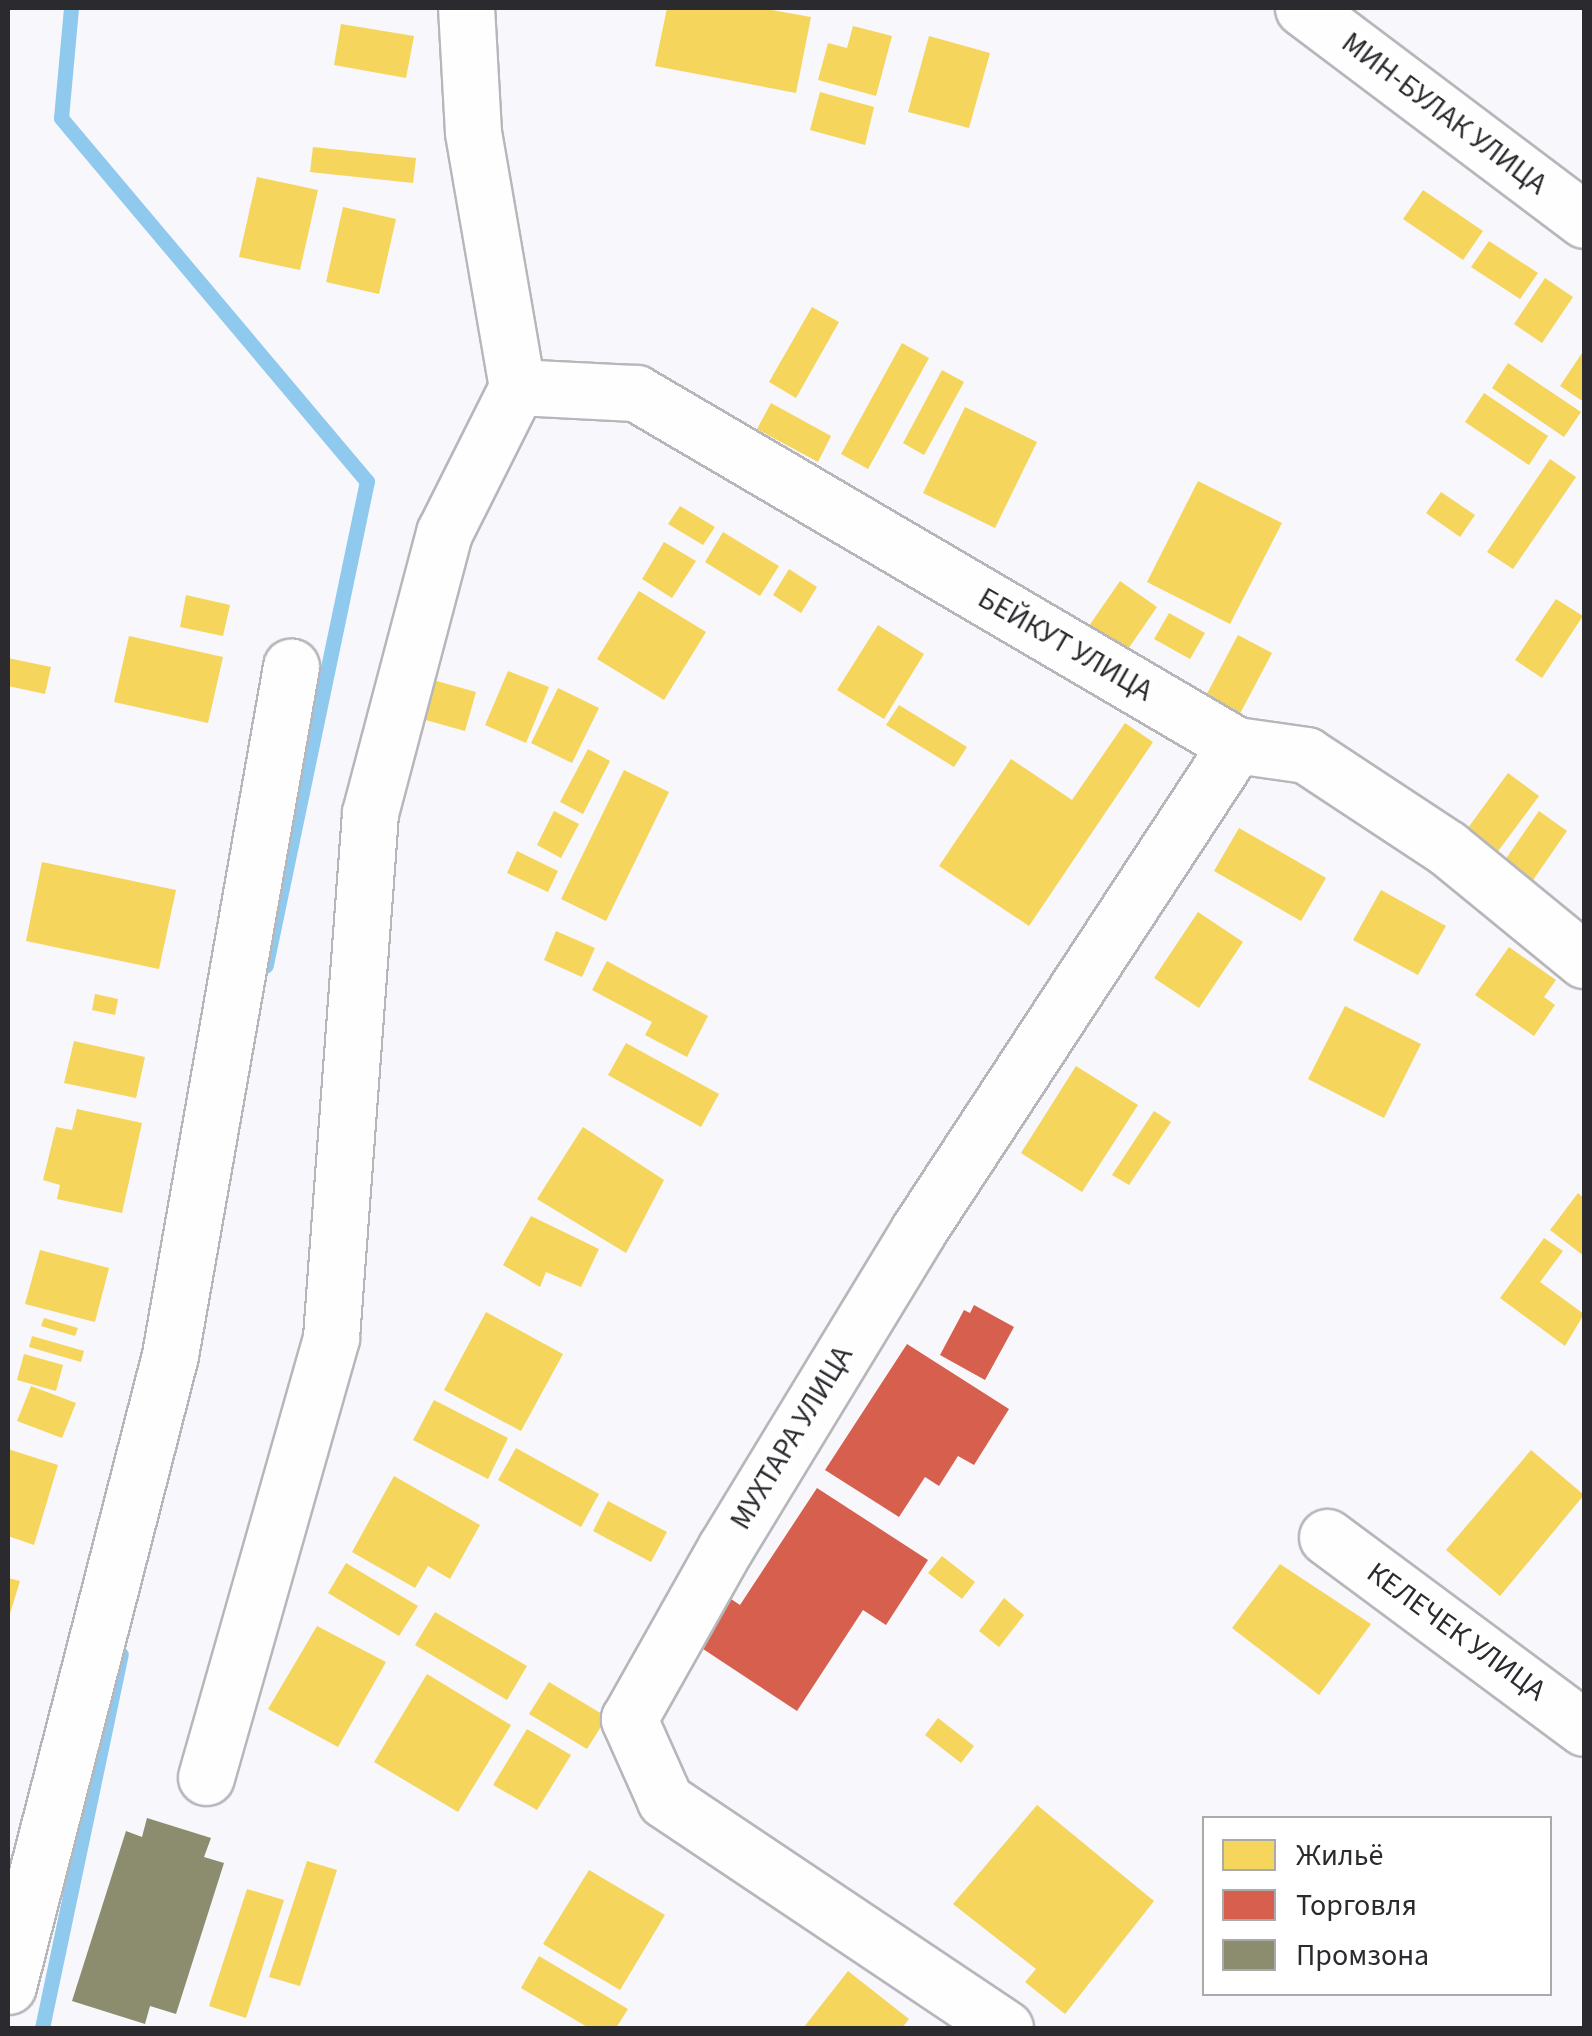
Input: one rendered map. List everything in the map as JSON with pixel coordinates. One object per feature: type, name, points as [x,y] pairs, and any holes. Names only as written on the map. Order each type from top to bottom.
[{"type":"street","points":[[206,1777],[330,1336],[370,813],[444,533],[518,386],[473,132],[466,8]]},
{"type":"street","name":"МИН-БУЛАК УЛИЦА","points":[[1303,8],[1584,220]]},
{"type":"street","name":"БЕЙКУТ УЛИЦА","points":[[518,386],[636,394],[1236,745],[1306,755],[1447,848],[1584,960]]},
{"type":"street","points":[[8,1986],[170,1355],[291,667]]},
{"type":"street","name":"МУХТАРА УЛИЦА","points":[[1006,2028],[665,1800],[630,1719],[726,1548],[918,1231],[1236,745]]},
{"type":"street","name":"КЕЛЕЧЕК УЛИЦА","points":[[1327,1537],[1584,1728]]},
{"type":"building: Жильё","points":[[667,8],[761,8],[811,17],[796,93],[655,66]]},
{"type":"building: Жильё","points":[[341,24],[414,36],[406,78],[334,65]]},
{"type":"building: Жильё","points":[[853,26],[892,36],[876,96],[818,80],[828,43],[847,48]]},
{"type":"building: Жильё","points":[[929,36],[990,53],[969,128],[908,112]]},
{"type":"building: Жильё","points":[[820,92],[874,107],[865,145],[810,130]]},
{"type":"building: Жильё","points":[[313,147],[416,158],[413,183],[310,172]]},
{"type":"building: Жильё","points":[[257,177],[318,190],[300,270],[239,257]]},
{"type":"building: Жильё","points":[[1423,190],[1483,231],[1463,260],[1403,219]]},
{"type":"building: Жильё","points":[[343,207],[396,219],[379,294],[326,282]]},
{"type":"building: Жильё","points":[[1489,241],[1538,273],[1520,299],[1471,267]]},
{"type":"building: Жильё","points":[[1545,278],[1573,297],[1542,343],[1514,324]]},
{"type":"building: Жильё","points":[[812,307],[839,322],[796,398],[769,382]]},
{"type":"building: Жильё","points":[[902,343],[929,358],[868,469],[841,454]]},
{"type":"building: Жильё","points":[[1584,350],[1584,402],[1560,386]]},
{"type":"building: Жильё","points":[[1508,363],[1581,412],[1564,437],[1492,388]]},
{"type":"building: Жильё","points":[[942,370],[964,382],[924,455],[903,443]]},
{"type":"building: Жильё","points":[[1484,393],[1548,436],[1529,465],[1465,422]]},
{"type":"building: Жильё","points":[[771,403],[831,436],[818,462],[757,429]]},
{"type":"building: Жильё","points":[[965,407],[1037,442],[995,528],[923,493]]},
{"type":"building: Жильё","points":[[1550,459],[1576,477],[1513,569],[1487,552]]},
{"type":"building: Жильё","points":[[1198,481],[1282,523],[1230,624],[1147,582]]},
{"type":"building: Жильё","points":[[1441,492],[1475,515],[1460,537],[1426,513]]},
{"type":"building: Жильё","points":[[680,506],[715,527],[703,545],[668,524]]},
{"type":"building: Жильё","points":[[723,532],[779,566],[760,596],[705,562]]},
{"type":"building: Жильё","points":[[664,542],[696,561],[672,598],[642,579]]},
{"type":"building: Жильё","points":[[789,569],[817,587],[801,613],[773,595]]},
{"type":"building: Жильё","points":[[1120,581],[1157,607],[1126,652],[1089,626]]},
{"type":"building: Жильё","points":[[639,591],[706,632],[664,700],[597,659]]},
{"type":"building: Жильё","points":[[186,595],[230,605],[223,636],[180,627]]},
{"type":"building: Жильё","points":[[1556,599],[1583,616],[1542,678],[1515,660]]},
{"type":"building: Жильё","points":[[1169,613],[1205,633],[1190,659],[1154,639]]},
{"type":"building: Жильё","points":[[878,625],[924,654],[884,719],[837,690]]},
{"type":"building: Жильё","points":[[1238,635],[1272,653],[1235,723],[1201,705]]},
{"type":"building: Жильё","points":[[129,636],[223,657],[208,723],[114,702]]},
{"type":"building: Жильё","points":[[8,658],[51,667],[45,694],[8,686]]},
{"type":"building: Жильё","points":[[508,671],[549,687],[526,743],[485,725]]},
{"type":"building: Жильё","points":[[426,678],[476,692],[465,731],[415,717]]},
{"type":"building: Жильё","points":[[558,688],[599,708],[572,763],[531,743]]},
{"type":"building: Жильё","points":[[899,705],[967,747],[954,767],[886,725]]},
{"type":"building: Жильё","points":[[1125,723],[1153,742],[1029,926],[939,866],[1011,759],[1072,800]]},
{"type":"building: Жильё","points":[[588,749],[610,761],[583,814],[560,802]]},
{"type":"building: Жильё","points":[[624,770],[669,792],[606,921],[561,899]]},
{"type":"building: Жильё","points":[[1508,773],[1539,796],[1496,854],[1465,832]]},
{"type":"building: Жильё","points":[[554,811],[579,824],[561,858],[537,845]]},
{"type":"building: Жильё","points":[[1539,811],[1567,831],[1533,880],[1505,860]]},
{"type":"building: Жильё","points":[[1239,828],[1326,878],[1301,921],[1214,871]]},
{"type":"building: Жильё","points":[[517,851],[558,871],[548,892],[507,873]]},
{"type":"building: Жильё","points":[[42,862],[176,890],[159,969],[26,941]]},
{"type":"building: Жильё","points":[[1381,890],[1446,926],[1418,975],[1353,940]]},
{"type":"building: Жильё","points":[[1198,912],[1243,942],[1199,1008],[1154,978]]},
{"type":"building: Жильё","points":[[556,931],[595,948],[582,977],[544,960]]},
{"type":"building: Жильё","points":[[1509,947],[1556,980],[1544,997],[1555,1005],[1534,1036],[1475,995]]},
{"type":"building: Жильё","points":[[607,961],[708,1016],[687,1057],[645,1035],[652,1022],[592,990]]},
{"type":"building: Жильё","points":[[95,994],[118,999],[115,1015],[92,1010]]},
{"type":"building: Жильё","points":[[1345,1006],[1421,1044],[1384,1118],[1308,1079]]},
{"type":"building: Жильё","points":[[74,1041],[145,1057],[136,1098],[64,1083]]},
{"type":"building: Жильё","points":[[626,1043],[719,1094],[701,1127],[608,1075]]},
{"type":"building: Жильё","points":[[1076,1066],[1138,1105],[1082,1192],[1021,1153]]},
{"type":"building: Жильё","points":[[77,1109],[142,1123],[122,1213],[57,1199],[60,1185],[43,1180],[56,1127],[72,1130]]},
{"type":"building: Жильё","points":[[1154,1111],[1171,1122],[1129,1185],[1112,1175]]},
{"type":"building: Жильё","points":[[583,1127],[664,1180],[626,1253],[537,1199]]},
{"type":"building: Жильё","points":[[1578,1193],[1584,1198],[1584,1256],[1550,1230]]},
{"type":"building: Жильё","points":[[531,1216],[599,1249],[581,1287],[546,1272],[540,1287],[503,1265]]},
{"type":"building: Жильё","points":[[1544,1238],[1563,1251],[1540,1282],[1584,1314],[1565,1346],[1500,1298]]},
{"type":"building: Жильё","points":[[40,1250],[109,1268],[95,1322],[25,1304]]},
{"type":"building: Жильё","points":[[486,1312],[563,1354],[521,1431],[444,1390]]},
{"type":"building: Жильё","points":[[44,1318],[78,1328],[75,1336],[41,1326]]},
{"type":"building: Жильё","points":[[32,1336],[84,1351],[81,1362],[29,1347]]},
{"type":"building: Жильё","points":[[24,1354],[63,1365],[56,1391],[17,1380]]},
{"type":"building: Жильё","points":[[31,1386],[76,1403],[62,1438],[17,1421]]},
{"type":"building: Жильё","points":[[434,1400],[508,1438],[488,1479],[413,1440]]},
{"type":"building: Жильё","points":[[516,1448],[599,1494],[581,1527],[498,1480]]},
{"type":"building: Жильё","points":[[8,1449],[58,1465],[34,1545],[8,1536]]},
{"type":"building: Жильё","points":[[1531,1450],[1584,1495],[1500,1596],[1446,1550]]},
{"type":"building: Жильё","points":[[394,1476],[480,1525],[450,1579],[428,1566],[415,1588],[352,1552]]},
{"type":"building: Жильё","points":[[608,1501],[667,1532],[651,1562],[593,1531]]},
{"type":"building: Жильё","points":[[942,1556],[975,1582],[962,1599],[928,1573]]},
{"type":"building: Жильё","points":[[346,1563],[418,1606],[399,1636],[328,1593]]},
{"type":"building: Жильё","points":[[1280,1564],[1371,1624],[1319,1695],[1232,1628]]},
{"type":"building: Жильё","points":[[8,1578],[20,1581],[8,1620]]},
{"type":"building: Жильё","points":[[1004,1598],[1024,1615],[999,1647],[979,1631]]},
{"type":"building: Жильё","points":[[435,1612],[527,1666],[507,1700],[415,1645]]},
{"type":"building: Жильё","points":[[317,1626],[386,1662],[338,1747],[268,1709]]},
{"type":"building: Жильё","points":[[427,1674],[511,1725],[458,1812],[374,1762]]},
{"type":"building: Жильё","points":[[549,1682],[607,1717],[587,1749],[529,1714]]},
{"type":"building: Жильё","points":[[938,1718],[974,1746],[961,1763],[925,1735]]},
{"type":"building: Жильё","points":[[527,1729],[571,1755],[537,1810],[493,1785]]},
{"type":"building: Жильё","points":[[1037,1805],[1154,1901],[1065,2014],[1025,1982],[1036,1969],[953,1904]]},
{"type":"building: Жильё","points":[[307,1861],[337,1870],[300,1986],[269,1977]]},
{"type":"building: Жильё","points":[[589,1870],[665,1915],[620,1990],[543,1944]]},
{"type":"building: Жильё","points":[[247,1889],[284,1900],[246,2018],[209,2006]]},
{"type":"building: Жильё","points":[[539,1956],[628,2009],[616,2028],[589,2028],[521,1988]]},
{"type":"building: Жильё","points":[[848,1971],[909,2019],[902,2028],[804,2027]]},
{"type":"building: Торговля","points":[[974,1305],[1014,1327],[985,1380],[940,1355],[964,1310],[970,1313]]},
{"type":"building: Торговля","points":[[907,1344],[1009,1409],[974,1465],[958,1456],[939,1486],[925,1477],[899,1517],[825,1470]]},
{"type":"building: Торговля","points":[[817,1488],[928,1560],[886,1625],[863,1610],[797,1711],[697,1645],[728,1597],[740,1605]]},
{"type":"building: Промзона","points":[[147,1818],[211,1838],[204,1857],[224,1863],[176,2014],[150,2006],[145,2024],[72,2001],[126,1831],[142,1837]]},
{"type":"waterway","points":[[71,8],[61,118],[367,481],[266,966]]},
{"type":"waterway","points":[[42,2028],[121,1654]]}]
